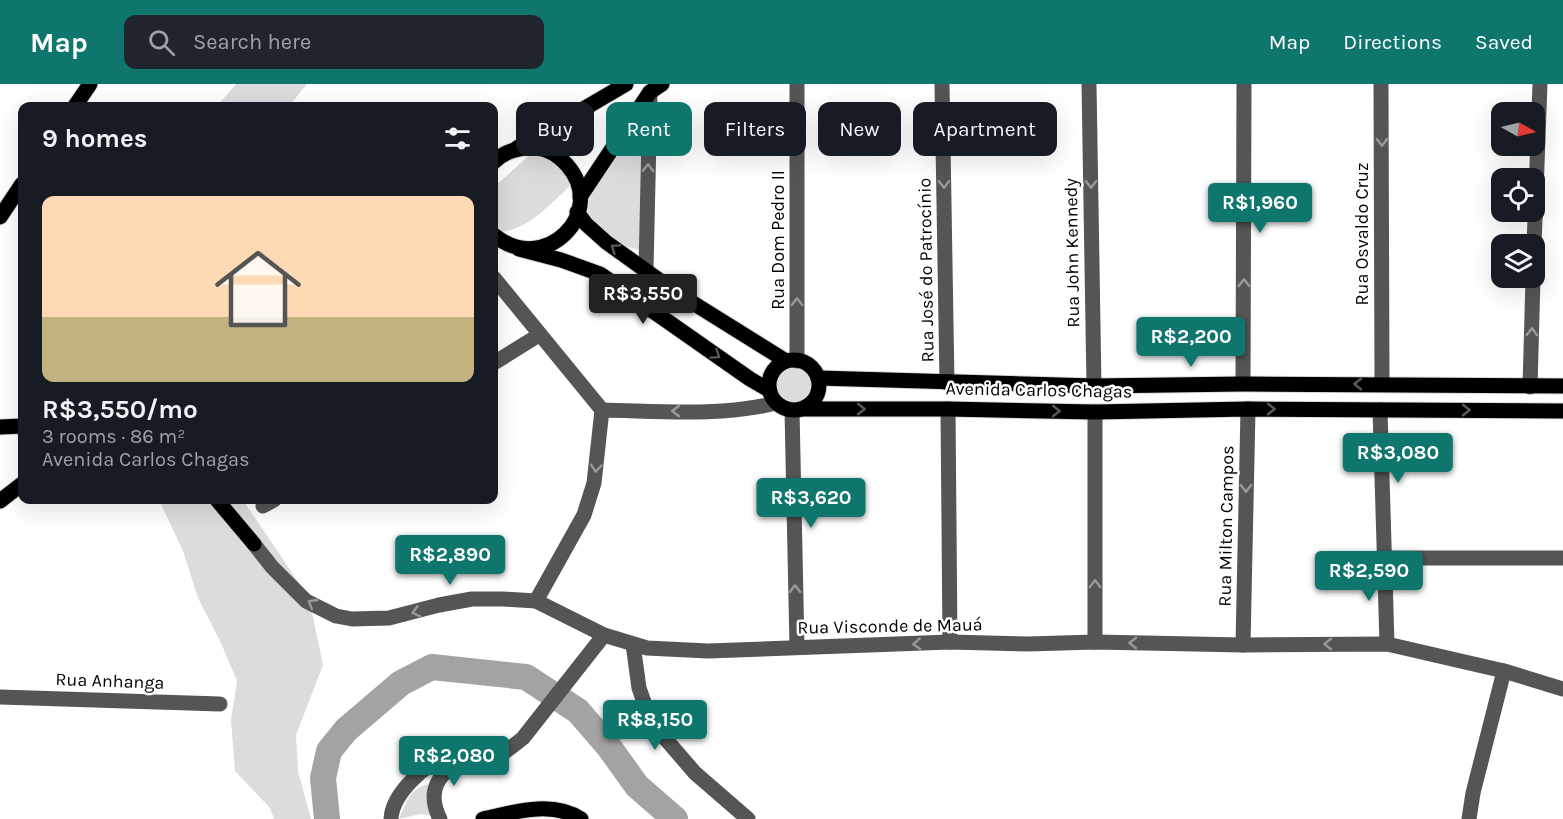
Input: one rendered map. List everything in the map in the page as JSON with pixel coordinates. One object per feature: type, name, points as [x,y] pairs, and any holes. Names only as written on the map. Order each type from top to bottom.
[{"type":"main road","points":[[78,102],[90,84]]},
{"type":"main road","points":[[500,157],[626,84]]},
{"type":"main road","points":[[579,204],[656,88]]},
{"type":"main road","points":[[500,157],[525,147],[552,152],[563,160],[578,183],[579,204],[576,220],[562,238],[542,249],[519,249]]},
{"type":"main road","points":[[0,217],[18,190]]},
{"type":"main road","points":[[498,241],[600,274],[750,379],[781,406],[797,410],[814,400],[819,386],[818,378],[809,365],[791,361],[677,293],[606,242],[586,224],[579,204]]},
{"type":"main road","points":[[773,397],[770,376],[779,364],[791,361]]},
{"type":"main road","name":"Avenida Carlos Chagas","points":[[818,378],[1094,386],[1243,384],[1563,386]]},
{"type":"main road","name":"Avenida Carlos Chagas","points":[[797,410],[1563,411]]},
{"type":"main road","points":[[0,427],[18,426]]},
{"type":"main road","points":[[0,501],[18,487]]},
{"type":"main road","points":[[220,504],[254,544]]},
{"type":"main road","points":[[228,504],[254,544]]},
{"type":"main road","points":[[483,819],[555,810],[581,819]]},
{"type":"street","name":"Rua Dom Pedro II","points":[[791,361],[797,84]]},
{"type":"street","name":"Rua José do Patrocínio","points":[[942,84],[947,382]]},
{"type":"street","name":"Rua John Kennedy","points":[[1089,84],[1094,386]]},
{"type":"street","points":[[1243,384],[1244,84]]},
{"type":"street","name":"Rua Osvaldo Cruz","points":[[1382,84],[1382,384]]},
{"type":"street","points":[[1534,234],[1540,84]]},
{"type":"street","points":[[646,269],[656,88]]},
{"type":"street","points":[[498,283],[602,410],[594,483],[584,515],[536,601]]},
{"type":"street","points":[[1530,387],[1533,288]]},
{"type":"street","points":[[498,361],[539,335]]},
{"type":"street","points":[[602,410],[752,409],[773,397]]},
{"type":"street","points":[[948,409],[950,642]]},
{"type":"street","name":"Rua Milton Campos","points":[[1243,645],[1248,409]]},
{"type":"street","points":[[796,647],[797,410]]},
{"type":"street","points":[[1380,410],[1387,644]]},
{"type":"street","points":[[1095,412],[1095,642]]},
{"type":"street","name":"Rua Visconde de Mauá","points":[[254,544],[272,567],[306,601],[336,616],[352,619],[389,618],[472,599],[536,601],[604,635],[633,644],[647,648],[708,651],[950,642],[1387,644],[1504,671],[1563,689]]},
{"type":"street","points":[[1384,558],[1563,558]]},
{"type":"street","points":[[391,819],[407,785],[430,765],[447,758],[491,757],[507,751],[523,738],[604,635]]},
{"type":"street","points":[[633,644],[639,688],[651,722],[695,773],[748,819]]},
{"type":"street","points":[[1469,819],[1473,793],[1504,671]]},
{"type":"street","name":"Rua Anhanga","points":[[0,697],[220,704]]},
{"type":"street","points":[[440,819],[434,802],[435,785],[446,770],[463,756]]},
{"type":"shaded area","points":[[236,84],[307,84],[292,102],[220,102]]},
{"type":"shaded area","points":[[529,156],[542,156],[556,162],[570,177],[569,187],[528,222],[509,231],[498,232],[498,183]]},
{"type":"shaded area","points":[[616,156],[643,156],[639,250],[619,244],[591,221],[585,202]]},
{"type":"shaded area","points":[[793,365],[807,371],[813,385],[807,399],[793,405],[779,399],[773,385],[779,371]]},
{"type":"shaded area","points":[[161,504],[246,504],[309,598],[323,665],[296,735],[298,771],[311,819],[274,819],[270,808],[235,771],[231,720],[237,681],[198,598],[183,551]]},
{"type":"shaded area","points":[[428,784],[429,807],[432,816],[421,814],[399,819],[413,793]]},
{"type":"waterway","points":[[327,819],[323,778],[329,751],[346,730],[401,683],[432,667],[526,677],[578,711],[609,747],[637,786],[675,819]]}]
